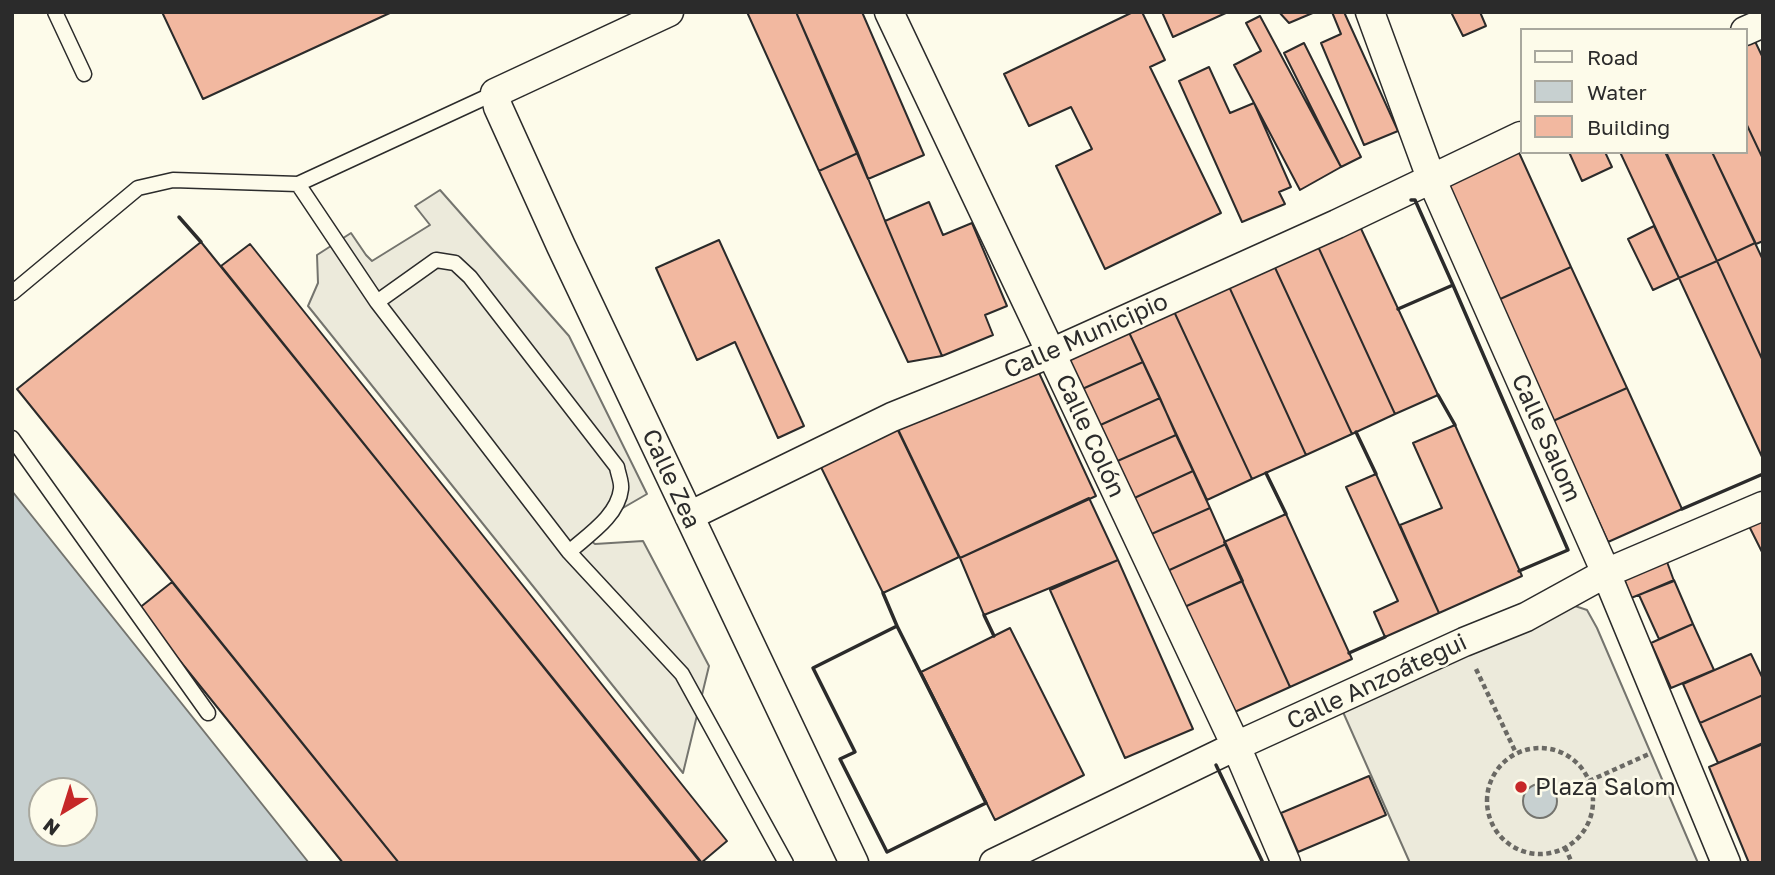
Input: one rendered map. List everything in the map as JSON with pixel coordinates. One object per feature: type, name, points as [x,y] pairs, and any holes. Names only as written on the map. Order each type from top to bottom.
[{"type":"street","points":[[495,93],[669,12]]},
{"type":"street","name":"Calle Colón","points":[[888,12],[1236,746],[1286,863]]},
{"type":"street","name":"Calle Salom","points":[[1370,12],[1431,178],[1606,573],[1726,863]]},
{"type":"street","points":[[1747,30],[1763,23]]},
{"type":"street","name":"Calle Zea","points":[[495,93],[498,107],[555,233],[854,863]]},
{"type":"street","name":"Calle Municipio","points":[[689,516],[892,418],[1051,353],[1336,224],[1520,136]]},
{"type":"street","name":"Calle Anzoátegui","points":[[994,863],[1236,746],[1464,642],[1526,617],[1606,573],[1763,506]]},
{"type":"lane","points":[[55,12],[84,74]]},
{"type":"lane","points":[[12,293],[138,188],[173,180],[298,184],[495,93]]},
{"type":"lane","points":[[298,184],[377,302],[569,552],[682,674],[786,863]]},
{"type":"lane","points":[[377,302],[436,260],[455,263],[470,277],[617,467],[621,487],[616,505],[601,524],[569,552]]},
{"type":"lane","points":[[12,438],[208,713]]},
{"type":"path","points":[[1464,642],[1516,753]]},
{"type":"path","points":[[1589,781],[1676,743]]},
{"type":"path","points":[[1534,748],[1559,751],[1582,767],[1589,781],[1594,795],[1588,825],[1583,834],[1558,851],[1538,854],[1523,851],[1508,843],[1492,822],[1488,807],[1489,788],[1499,768],[1516,753],[1534,748]]},
{"type":"path","points":[[1565,847],[1572,863]]},
{"type":"shaded area","points":[[440,190],[569,336],[647,494],[590,527],[587,538],[595,544],[643,541],[709,666],[683,773],[308,306],[318,283],[317,255],[351,233],[372,261],[430,225],[415,206]]},
{"type":"shaded area","name":"Plaza Salom","points":[[1566,603],[1587,610],[1597,628],[1698,863],[1410,863],[1343,712]]},
{"type":"water","points":[[12,491],[309,863],[12,863]]},
{"type":"water","points":[[1540,784],[1552,789],[1557,801],[1552,813],[1540,818],[1528,813],[1523,801],[1528,789]]},
{"type":"building","points":[[162,12],[392,12],[203,99]]},
{"type":"building","points":[[747,12],[796,12],[858,153],[819,171]]},
{"type":"building","points":[[796,12],[862,12],[924,155],[868,179]]},
{"type":"building","points":[[1133,12],[1142,12],[1165,60],[1150,67],[1221,213],[1105,269],[1056,166],[1092,149],[1071,107],[1029,126],[1004,74]]},
{"type":"building","points":[[1162,12],[1228,12],[1173,37]]},
{"type":"building","points":[[1279,12],[1315,12],[1289,23]]},
{"type":"building","points":[[1332,12],[1344,12],[1398,131],[1364,145],[1321,43],[1341,34]]},
{"type":"building","points":[[1451,12],[1480,12],[1486,26],[1463,36]]},
{"type":"building","points":[[1260,16],[1341,167],[1300,190],[1234,65],[1261,51],[1246,23]]},
{"type":"building","points":[[1751,33],[1763,58],[1763,159],[1747,125],[1747,34]]},
{"type":"building","points":[[1304,43],[1361,157],[1341,167],[1284,53]]},
{"type":"building","points":[[1209,67],[1230,113],[1254,103],[1291,187],[1279,192],[1285,204],[1242,222],[1179,81]]},
{"type":"building","points":[[1747,125],[1763,159],[1763,241],[1756,244],[1713,154],[1747,154]]},
{"type":"building","points":[[1516,146],[1571,267],[1498,300],[1443,179]]},
{"type":"building","points":[[858,153],[942,356],[908,362],[819,171]]},
{"type":"building","points":[[1570,154],[1606,154],[1612,167],[1582,181]]},
{"type":"building","points":[[1621,154],[1666,154],[1717,261],[1679,278]]},
{"type":"building","points":[[1667,154],[1713,154],[1755,243],[1717,261]]},
{"type":"building","points":[[929,202],[943,235],[972,223],[1007,306],[985,315],[993,335],[942,356],[885,221]]},
{"type":"building","points":[[1357,220],[1438,395],[1395,414],[1315,240]]},
{"type":"building","points":[[1654,226],[1679,278],[1653,290],[1628,239]]},
{"type":"building","points":[[719,240],[804,426],[778,438],[735,342],[697,360],[656,268]]},
{"type":"building","points":[[1315,240],[1395,414],[1352,434],[1271,259]]},
{"type":"building","points":[[201,242],[702,863],[399,863],[17,389]]},
{"type":"building","points":[[1755,243],[1763,260],[1763,361],[1717,261]]},
{"type":"building","points":[[250,244],[727,841],[701,863],[221,266]]},
{"type":"building","points":[[1271,259],[1352,434],[1306,455],[1226,280]]},
{"type":"building","points":[[1717,261],[1763,361],[1763,459],[1679,278]]},
{"type":"building","points":[[1571,267],[1627,388],[1553,421],[1498,300]]},
{"type":"building","points":[[1226,280],[1306,455],[1252,479],[1171,305]]},
{"type":"building","points":[[1171,305],[1252,479],[1207,500],[1126,326]]},
{"type":"building","points":[[1126,326],[1143,362],[1080,390],[1063,354]]},
{"type":"building","points":[[1034,362],[1096,496],[960,558],[896,425]]},
{"type":"building","points":[[1143,362],[1160,398],[1096,427],[1080,390]]},
{"type":"building","points":[[1627,388],[1682,509],[1608,542],[1553,421]]},
{"type":"building","points":[[1160,398],[1176,435],[1113,463],[1096,427]]},
{"type":"building","points":[[892,418],[959,557],[883,593],[815,455]]},
{"type":"building","points":[[1455,425],[1522,576],[1439,613],[1400,525],[1442,508],[1413,443]]},
{"type":"building","points":[[1176,435],[1193,471],[1130,500],[1113,463]]},
{"type":"building","points":[[1193,471],[1210,508],[1147,536],[1130,500]]},
{"type":"building","points":[[1376,474],[1439,613],[1385,637],[1374,612],[1398,601],[1346,487]]},
{"type":"building","points":[[1089,498],[1118,560],[984,615],[960,558]]},
{"type":"building","points":[[1210,508],[1226,544],[1163,573],[1147,536]]},
{"type":"building","points":[[1286,514],[1352,659],[1290,687],[1224,542]]},
{"type":"building","points":[[1763,520],[1763,554],[1749,526]]},
{"type":"building","points":[[1226,544],[1243,581],[1180,609],[1163,573]]},
{"type":"building","points":[[1663,551],[1674,581],[1631,598],[1620,568]]},
{"type":"building","points":[[1118,560],[1193,729],[1125,758],[1050,590]]},
{"type":"building","points":[[1674,580],[1693,624],[1659,639],[1639,595]]},
{"type":"building","points":[[1242,581],[1290,687],[1228,715],[1180,609]]},
{"type":"building","points":[[172,582],[399,863],[343,863],[138,609]]},
{"type":"building","points":[[1693,624],[1714,670],[1671,688],[1651,643]]},
{"type":"building","points":[[1010,628],[1084,775],[995,820],[921,672]]},
{"type":"building","points":[[1751,654],[1763,679],[1763,695],[1700,723],[1683,684]]},
{"type":"building","points":[[1763,695],[1763,743],[1718,763],[1700,723]]},
{"type":"building","points":[[1763,744],[1763,863],[1749,863],[1709,767]]},
{"type":"building","points":[[1369,776],[1386,815],[1298,852],[1281,813]]},
{"type":"wall","points":[[1398,309],[1453,285],[1415,200],[1411,200]]},
{"type":"wall","points":[[179,217],[201,242]]},
{"type":"wall","points":[[1453,285],[1568,550],[1519,571]]},
{"type":"wall","points":[[1438,395],[1455,425]]},
{"type":"wall","points":[[1356,432],[1376,474]]},
{"type":"wall","points":[[1266,473],[1286,514]]},
{"type":"wall","points":[[1682,509],[1763,474]]},
{"type":"wall","points":[[883,593],[897,626]]},
{"type":"wall","points":[[984,615],[994,636]]},
{"type":"wall","points":[[897,626],[986,803],[887,852],[840,759],[855,752],[813,668],[897,626]]},
{"type":"wall","points":[[1349,653],[1385,637]]},
{"type":"wall","points":[[1216,765],[1263,863]]},
{"type":"place","name":"Plaza Salom","points":[[1521,787]]}]
